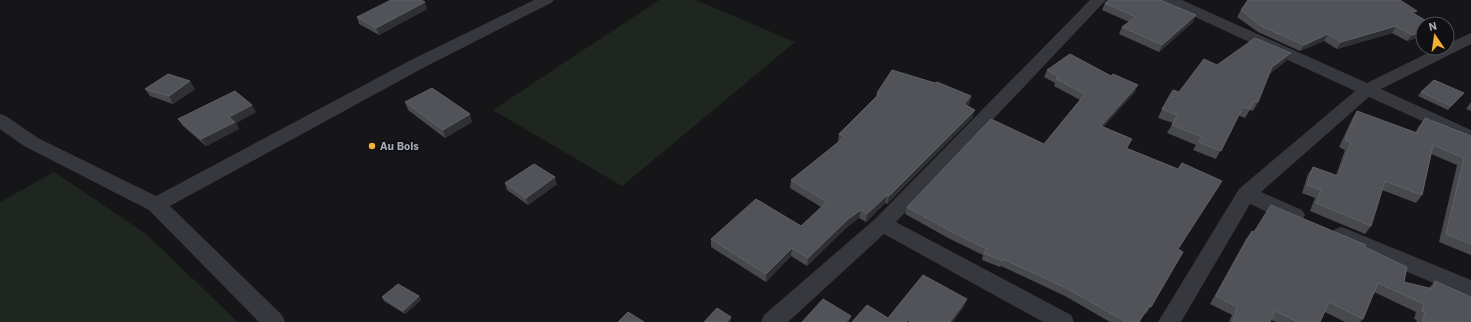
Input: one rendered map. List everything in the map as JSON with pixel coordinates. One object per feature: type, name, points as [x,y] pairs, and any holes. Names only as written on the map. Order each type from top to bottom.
[{"type":"street","points":[[156,205],[418,64],[546,0]]},
{"type":"street","points":[[772,322],[882,224],[1098,0]]},
{"type":"street","points":[[1170,0],[1471,137]]},
{"type":"street","points":[[1169,322],[1246,194],[1368,90],[1471,38]]},
{"type":"street","points":[[0,120],[31,142],[156,205],[274,322]]},
{"type":"street","points":[[1246,194],[1471,290]]},
{"type":"street","points":[[882,224],[1063,322]]},
{"type":"shaded area","points":[[659,0],[696,0],[795,42],[622,186],[493,110]]},
{"type":"shaded area","points":[[54,172],[146,234],[238,322],[0,322],[0,202]]},
{"type":"building","points":[[391,0],[421,0],[425,2],[376,28],[357,17]]},
{"type":"building","points":[[1109,0],[1160,0],[1196,15],[1162,45],[1122,27],[1136,17],[1105,3]]},
{"type":"building","points":[[1248,0],[1400,0],[1417,11],[1411,12],[1418,16],[1415,16],[1415,34],[1412,35],[1396,26],[1341,42],[1328,34],[1304,45],[1261,26],[1241,10]]},
{"type":"building","points":[[1255,38],[1291,53],[1272,67],[1258,102],[1254,101],[1250,109],[1243,107],[1221,151],[1198,142],[1202,137],[1172,125],[1177,115],[1162,109],[1173,90],[1179,92],[1204,59],[1217,65]]},
{"type":"building","points":[[1070,54],[1111,76],[1113,74],[1138,85],[1101,126],[1132,139],[1126,148],[1178,169],[1182,163],[1222,181],[1178,249],[1183,252],[1151,307],[1149,306],[1139,322],[1126,322],[1068,289],[1003,259],[1002,261],[984,253],[987,249],[952,232],[907,207],[991,119],[1044,144],[1085,94],[1056,79],[1059,77],[1047,70]]},
{"type":"building","points":[[892,70],[935,83],[937,82],[971,96],[964,104],[975,110],[889,196],[887,195],[867,214],[861,210],[848,219],[808,258],[792,248],[766,274],[711,239],[756,199],[801,226],[827,202],[791,180],[845,137],[839,134],[879,94],[877,93]]},
{"type":"building","points":[[168,74],[190,81],[169,96],[145,89]]},
{"type":"building","points":[[1434,80],[1464,93],[1451,106],[1421,92]]},
{"type":"building","points":[[432,88],[470,114],[443,130],[405,102]]},
{"type":"building","points":[[235,91],[252,105],[229,117],[235,122],[201,139],[178,119]]},
{"type":"building","points":[[1357,111],[1417,133],[1425,118],[1471,136],[1471,244],[1446,234],[1464,158],[1433,145],[1422,195],[1385,181],[1371,226],[1316,203],[1321,190],[1307,185],[1313,167],[1338,176],[1351,142],[1345,140]]},
{"type":"building","points":[[534,164],[555,177],[526,198],[505,183]]},
{"type":"building","points":[[1271,205],[1366,245],[1365,247],[1407,267],[1404,282],[1433,289],[1435,281],[1471,297],[1471,322],[1422,322],[1425,313],[1422,311],[1424,304],[1378,283],[1363,319],[1329,302],[1320,322],[1298,322],[1275,311],[1270,322],[1233,322],[1237,307],[1216,296],[1252,231],[1254,232]]},
{"type":"building","points":[[923,275],[967,299],[950,322],[910,322],[907,320],[906,322],[852,322],[867,305],[888,318]]},
{"type":"building","points":[[398,284],[419,296],[403,311],[382,297]]},
{"type":"building","points":[[823,299],[851,316],[846,322],[802,322]]},
{"type":"building","points":[[717,308],[731,317],[727,322],[704,322]]},
{"type":"building","points":[[628,312],[644,322],[618,322]]},
{"type":"place","name":"Au Bois","points":[[372,146]]}]
